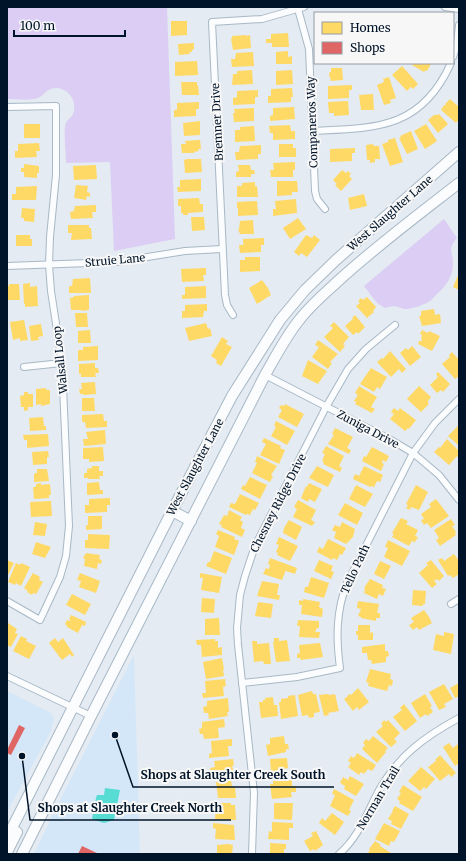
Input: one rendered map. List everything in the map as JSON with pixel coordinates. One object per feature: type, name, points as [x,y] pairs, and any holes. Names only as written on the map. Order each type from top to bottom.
[{"type":"main road","name":"West Slaughter Lane","points":[[7,838],[172,511],[232,396],[280,320],[305,290],[364,235],[459,152]]},
{"type":"main road","name":"West Slaughter Lane","points":[[22,854],[190,521],[265,375],[288,335],[300,318],[313,304],[374,249],[459,183]]},
{"type":"main road","points":[[364,235],[374,249]]},
{"type":"main road","points":[[172,511],[190,521]]},
{"type":"main road","points":[[7,852],[24,818],[25,803]]},
{"type":"street","points":[[445,7],[459,9]]},
{"type":"street","name":"Companeros Way","points":[[301,8],[309,49],[315,191],[317,199],[326,209]]},
{"type":"street","name":"Bremner Drive","points":[[233,315],[227,305],[224,295],[212,22],[262,19],[301,8]]},
{"type":"street","points":[[454,54],[457,44],[459,25]]},
{"type":"street","points":[[312,131],[368,128],[395,121],[418,107],[429,97],[437,88],[450,64]]},
{"type":"street","name":"Walsall Loop","points":[[7,108],[56,106],[56,175],[49,265],[51,291],[62,363],[69,526],[66,556],[60,577],[40,620],[7,601]]},
{"type":"street","name":"Struie Lane","points":[[7,266],[116,262],[185,251],[222,249]]},
{"type":"street","name":"Chesney Ridge Drive","points":[[252,854],[254,793],[237,628],[240,595],[247,569],[255,546],[326,407],[353,363],[366,349],[395,326]]},
{"type":"street","points":[[24,367],[62,363]]},
{"type":"street","name":"Zuniga Drive","points":[[265,375],[413,453],[439,475],[459,500]]},
{"type":"street","name":"Tello Path","points":[[242,683],[297,677],[340,668],[337,635],[339,608],[347,582],[413,453],[435,423],[459,400]]},
{"type":"street","points":[[451,604],[459,599]]},
{"type":"street","points":[[7,676],[91,716]]},
{"type":"street","name":"Norman Trail","points":[[339,854],[353,840],[379,791],[394,767],[414,746],[438,729],[459,718]]},
{"type":"shaded area","points":[[7,7],[167,7],[175,239],[114,251],[110,162],[66,163],[65,126],[74,111],[74,102],[72,98],[66,91],[53,88],[35,99],[7,99]]},
{"type":"shaded area","points":[[444,219],[457,238],[451,248],[453,268],[446,285],[429,302],[413,308],[406,309],[394,306],[385,308],[377,303],[364,286]]},
{"type":"shaded area","points":[[134,655],[140,854],[34,854],[56,808]]},
{"type":"shaded area","points":[[7,691],[51,713],[54,719],[51,731],[7,812]]},
{"type":"shaded area","points":[[105,788],[120,790],[114,820],[104,823],[92,819],[97,795],[104,795]]},
{"type":"building: Homes","points":[[171,21],[187,21],[187,35],[171,36]]},
{"type":"building: Homes","points":[[288,33],[289,47],[272,47],[272,43],[266,43],[266,39],[271,39],[271,34]]},
{"type":"building: Homes","points":[[250,35],[251,48],[233,50],[231,39],[232,36]]},
{"type":"building: Homes","points":[[194,43],[194,49],[192,52],[189,52],[190,54],[179,55],[178,44]]},
{"type":"building: Homes","points":[[288,51],[288,57],[292,56],[292,64],[276,64],[276,52]]},
{"type":"building: Homes","points":[[253,52],[254,66],[232,67],[231,59],[235,59],[236,53]]},
{"type":"building: Homes","points":[[197,61],[198,75],[175,76],[175,62]]},
{"type":"building: Homes","points":[[431,64],[427,71],[426,70],[424,72],[412,65]]},
{"type":"building: Homes","points":[[402,66],[418,84],[413,89],[411,87],[407,91],[392,75]]},
{"type":"building: Homes","points":[[331,68],[342,68],[343,80],[331,81],[329,73],[331,72]]},
{"type":"building: Homes","points":[[252,70],[253,84],[232,85],[233,74],[237,74],[237,71]]},
{"type":"building: Homes","points":[[292,70],[293,84],[276,85],[276,71]]},
{"type":"building: Homes","points":[[389,77],[396,98],[390,100],[391,103],[384,105],[377,85],[384,82],[383,79]]},
{"type":"building: Homes","points":[[181,82],[197,82],[199,95],[182,95]]},
{"type":"building: Homes","points":[[352,85],[352,90],[349,90],[349,98],[328,99],[328,86]]},
{"type":"building: Homes","points":[[292,88],[293,97],[291,97],[291,102],[268,103],[268,96],[271,96],[271,89]]},
{"type":"building: Homes","points":[[258,90],[258,97],[255,97],[255,104],[233,105],[233,98],[237,97],[237,91]]},
{"type":"building: Homes","points":[[373,94],[374,110],[361,110],[359,95]]},
{"type":"building: Homes","points":[[450,99],[459,107],[459,119],[456,123],[441,110],[444,105],[446,106],[445,104]]},
{"type":"building: Homes","points":[[348,101],[349,115],[334,116],[334,113],[329,113],[328,102]]},
{"type":"building: Homes","points":[[199,102],[199,109],[196,109],[196,116],[174,117],[174,110],[177,110],[177,103]]},
{"type":"building: Homes","points":[[294,107],[295,119],[270,121],[270,116],[273,115],[273,108]]},
{"type":"building: Homes","points":[[254,108],[254,121],[234,122],[234,109]]},
{"type":"building: Homes","points":[[439,114],[448,124],[438,133],[428,120],[434,115]]},
{"type":"building: Homes","points":[[200,121],[200,135],[184,136],[183,123]]},
{"type":"building: Homes","points":[[24,124],[40,124],[40,138],[24,138]]},
{"type":"building: Homes","points":[[426,124],[437,141],[425,149],[414,131]]},
{"type":"building: Homes","points":[[290,125],[291,131],[295,131],[295,139],[273,140],[273,133],[270,133],[269,126]]},
{"type":"building: Homes","points":[[254,126],[255,141],[235,142],[235,130],[240,130],[240,127]]},
{"type":"building: Homes","points":[[411,131],[418,149],[407,154],[399,138],[401,138],[400,136]]},
{"type":"building: Homes","points":[[395,138],[403,162],[390,166],[382,144]]},
{"type":"building: Homes","points":[[200,140],[201,149],[198,149],[199,151],[194,153],[182,153],[181,144],[186,144],[185,141]]},
{"type":"building: Homes","points":[[39,143],[40,151],[36,151],[37,157],[15,158],[15,151],[18,151],[18,144]]},
{"type":"building: Homes","points":[[279,144],[293,144],[293,148],[296,148],[296,157],[279,157]]},
{"type":"building: Homes","points":[[373,144],[374,146],[379,146],[380,159],[375,159],[375,162],[370,163],[370,160],[367,160],[366,145]]},
{"type":"building: Homes","points":[[261,145],[261,154],[258,154],[258,159],[236,160],[235,152],[239,152],[240,146]]},
{"type":"building: Homes","points":[[355,148],[355,153],[352,153],[352,161],[330,162],[330,149]]},
{"type":"building: Homes","points":[[201,159],[202,172],[185,173],[184,160]]},
{"type":"building: Homes","points":[[295,162],[293,177],[271,177],[270,170],[274,170],[273,163]]},
{"type":"building: Homes","points":[[24,164],[39,166],[37,178],[24,177],[24,172],[21,172],[21,168],[24,168]]},
{"type":"building: Homes","points":[[96,165],[97,179],[74,180],[73,166]]},
{"type":"building: Homes","points":[[238,165],[250,165],[251,170],[254,170],[255,174],[251,174],[251,177],[236,177],[236,172],[239,171]]},
{"type":"building: Homes","points":[[342,170],[346,173],[348,171],[351,174],[349,176],[352,179],[341,191],[335,185],[337,184],[333,180]]},
{"type":"building: Homes","points":[[201,179],[201,191],[178,192],[177,187],[180,187],[180,180]]},
{"type":"building: Homes","points":[[277,181],[297,181],[298,192],[292,192],[292,195],[277,196]]},
{"type":"building: Homes","points":[[255,182],[258,197],[237,197],[237,186],[242,186],[242,183]]},
{"type":"building: Homes","points":[[76,185],[88,186],[87,192],[90,193],[90,197],[87,196],[86,200],[74,198]]},
{"type":"building: Homes","points":[[37,186],[36,200],[12,200],[12,194],[16,194],[16,187]]},
{"type":"building: Homes","points":[[364,194],[367,206],[350,210],[348,198]]},
{"type":"building: Homes","points":[[199,198],[200,204],[203,204],[203,212],[188,213],[188,215],[183,215],[183,213],[181,213],[181,206],[178,206],[178,199]]},
{"type":"building: Homes","points":[[296,199],[297,213],[273,216],[273,209],[276,209],[275,201]]},
{"type":"building: Homes","points":[[257,201],[258,215],[238,216],[237,202]]},
{"type":"building: Homes","points":[[96,205],[96,212],[92,212],[93,218],[71,219],[70,212],[74,211],[75,206]]},
{"type":"building: Homes","points":[[22,208],[35,209],[34,222],[24,221],[24,218],[21,218]]},
{"type":"building: Homes","points":[[191,217],[204,217],[205,230],[192,231]]},
{"type":"building: Homes","points":[[298,218],[306,229],[290,239],[283,228]]},
{"type":"building: Homes","points":[[253,220],[254,234],[240,234],[238,229],[240,221]]},
{"type":"building: Homes","points":[[68,225],[89,225],[89,228],[91,228],[92,239],[71,240],[72,233],[68,233]]},
{"type":"building: Homes","points":[[16,235],[30,235],[30,239],[32,239],[32,246],[16,246]]},
{"type":"building: Homes","points":[[306,235],[312,238],[314,235],[320,240],[307,257],[301,253],[299,256],[294,252]]},
{"type":"building: Homes","points":[[264,238],[264,245],[261,245],[261,252],[240,253],[239,245],[244,244],[243,239]]},
{"type":"building: Homes","points":[[245,257],[260,257],[260,271],[240,272],[240,260],[245,260]]},
{"type":"building: Homes","points":[[206,268],[206,275],[203,275],[204,281],[182,282],[181,269]]},
{"type":"building: Homes","points":[[459,273],[459,290],[453,287]]},
{"type":"building: Homes","points":[[90,278],[91,293],[69,293],[69,286],[72,286],[73,279]]},
{"type":"building: Homes","points":[[262,280],[271,295],[257,304],[249,288]]},
{"type":"building: Homes","points":[[30,283],[30,287],[37,286],[38,306],[25,307],[23,284]]},
{"type":"building: Homes","points":[[9,284],[19,284],[20,300],[7,300],[7,286],[9,286]]},
{"type":"building: Homes","points":[[206,286],[206,298],[182,299],[182,295],[185,295],[185,287]]},
{"type":"building: Homes","points":[[89,295],[89,310],[71,310],[70,298],[74,296]]},
{"type":"building: Homes","points":[[367,297],[376,307],[373,311],[374,312],[367,318],[356,306],[360,303],[358,301],[361,298],[363,300]]},
{"type":"building: Homes","points":[[207,304],[207,311],[204,311],[203,317],[182,318],[182,311],[185,311],[185,305]]},
{"type":"building: Homes","points":[[434,309],[435,315],[440,314],[441,323],[422,326],[419,316],[421,316],[421,311]]},
{"type":"building: Homes","points":[[75,313],[87,313],[88,327],[76,327]]},
{"type":"building: Homes","points":[[355,315],[365,327],[358,334],[357,332],[353,335],[345,326],[353,319],[352,318]]},
{"type":"building: Homes","points":[[24,320],[28,340],[20,341],[20,338],[13,340],[10,322]]},
{"type":"building: Homes","points":[[334,322],[349,337],[343,344],[345,346],[340,352],[324,337],[333,328],[330,326]]},
{"type":"building: Homes","points":[[206,323],[208,329],[210,328],[212,336],[189,341],[185,328]]},
{"type":"building: Homes","points":[[41,324],[43,336],[38,337],[39,340],[31,341],[29,326]]},
{"type":"building: Homes","points":[[90,330],[91,343],[78,343],[78,331]]},
{"type":"building: Homes","points":[[422,330],[428,333],[429,331],[440,336],[432,351],[418,344],[419,341],[423,341],[421,340],[422,335],[420,334]]},
{"type":"building: Homes","points":[[222,337],[228,341],[226,344],[232,347],[221,366],[216,363],[217,360],[211,356]]},
{"type":"building: Homes","points":[[318,340],[338,354],[330,362],[332,363],[328,369],[312,357],[319,347],[315,345]]},
{"type":"building: Homes","points":[[98,346],[98,360],[78,361],[78,350],[83,350],[83,347]]},
{"type":"building: Homes","points":[[412,346],[421,357],[410,366],[400,353],[406,348],[408,350]]},
{"type":"building: Homes","points":[[390,351],[406,369],[402,373],[399,369],[391,377],[377,362],[382,358],[383,359]]},
{"type":"building: Homes","points":[[452,352],[459,360],[459,376],[455,379],[442,364],[450,357],[449,355]]},
{"type":"building: Homes","points":[[308,360],[327,371],[318,384],[302,376]]},
{"type":"building: Homes","points":[[95,363],[95,368],[98,368],[99,373],[95,373],[96,377],[81,377],[81,374],[79,374],[79,364]]},
{"type":"building: Homes","points":[[371,368],[387,377],[380,389],[377,387],[374,392],[360,384]]},
{"type":"building: Homes","points":[[438,372],[450,384],[443,392],[441,390],[437,393],[430,385],[438,377],[436,374]]},
{"type":"building: Homes","points":[[95,382],[96,394],[80,394],[79,389],[82,389],[81,383]]},
{"type":"building: Homes","points":[[359,386],[377,397],[371,407],[375,409],[372,413],[355,404],[356,402],[354,401],[358,395],[355,393]]},
{"type":"building: Homes","points":[[419,386],[431,397],[428,401],[429,404],[421,412],[407,399]]},
{"type":"building: Homes","points":[[46,388],[46,390],[50,390],[50,404],[41,406],[41,404],[36,405],[36,389]]},
{"type":"building: Homes","points":[[24,392],[33,394],[33,407],[28,407],[28,410],[24,411],[24,407],[21,407],[20,396],[24,395]]},
{"type":"building: Homes","points":[[82,398],[94,398],[95,411],[82,411]]},
{"type":"building: Homes","points":[[285,404],[304,414],[297,427],[278,417],[282,410],[279,408],[281,405],[284,406]]},
{"type":"building: Homes","points":[[394,408],[398,411],[400,408],[416,420],[409,429],[408,428],[405,431],[390,419],[394,414],[391,412]]},
{"type":"building: Homes","points":[[103,414],[104,421],[107,421],[107,427],[86,428],[85,422],[82,422],[82,415]]},
{"type":"building: Homes","points":[[43,417],[46,430],[30,431],[29,418]]},
{"type":"building: Homes","points":[[276,421],[295,431],[287,445],[271,436],[276,427],[274,426]]},
{"type":"building: Homes","points":[[459,425],[459,446],[448,436]]},
{"type":"building: Homes","points":[[335,428],[353,437],[347,448],[351,450],[349,454],[328,444],[334,435],[332,434]]},
{"type":"building: Homes","points":[[105,430],[106,444],[84,446],[83,439],[88,439],[86,432]]},
{"type":"building: Homes","points":[[48,434],[49,446],[27,448],[27,440],[24,440],[23,435]]},
{"type":"building: Homes","points":[[264,438],[281,446],[280,448],[285,450],[279,464],[260,455],[266,444],[262,442]]},
{"type":"building: Homes","points":[[447,439],[459,451],[459,458],[457,456],[449,465],[434,452],[439,447],[440,448]]},
{"type":"building: Homes","points":[[326,446],[344,456],[339,466],[342,468],[340,472],[323,464],[324,462],[322,461],[325,454],[322,453]]},
{"type":"building: Homes","points":[[103,447],[104,461],[89,462],[89,459],[83,459],[83,448]]},
{"type":"building: Homes","points":[[372,447],[389,456],[386,462],[383,460],[382,463],[384,464],[381,471],[362,461],[364,456],[366,457]]},
{"type":"building: Homes","points":[[48,451],[49,457],[47,457],[47,464],[33,465],[32,452]]},
{"type":"building: Homes","points":[[257,456],[277,466],[271,475],[273,476],[270,482],[252,473],[257,463],[255,462]]},
{"type":"building: Homes","points":[[92,466],[99,466],[99,471],[103,471],[103,476],[99,476],[100,479],[84,478],[84,473],[87,473],[87,469],[92,468]]},
{"type":"building: Homes","points":[[317,466],[334,475],[328,487],[309,478]]},
{"type":"building: Homes","points":[[364,466],[383,475],[380,482],[377,481],[374,487],[370,487],[353,479],[355,474],[359,476]]},
{"type":"building: Homes","points":[[37,469],[47,469],[49,481],[34,482],[34,475],[37,473]]},
{"type":"building: Homes","points":[[250,477],[267,485],[260,499],[241,489],[243,485],[245,486]]},
{"type":"building: Homes","points":[[99,482],[100,490],[103,490],[103,494],[87,495],[87,483]]},
{"type":"building: Homes","points":[[41,483],[41,485],[50,484],[51,495],[49,495],[49,498],[34,499],[33,487],[36,487],[36,484]]},
{"type":"building: Homes","points":[[309,483],[322,489],[315,502],[309,499],[308,502],[301,498],[306,486],[307,487]]},
{"type":"building: Homes","points":[[356,485],[373,494],[365,507],[349,499]]},
{"type":"building: Homes","points":[[416,485],[428,492],[419,510],[411,507],[410,510],[406,508],[408,505],[406,504]]},
{"type":"building: Homes","points":[[240,494],[259,503],[250,515],[246,515],[229,507],[231,503],[235,504]]},
{"type":"building: Homes","points":[[110,498],[110,505],[107,505],[107,512],[85,513],[85,505],[89,505],[89,499]]},
{"type":"building: Homes","points":[[436,499],[449,516],[431,528],[427,523],[424,525],[421,520],[424,519],[421,514],[431,507],[429,504]]},
{"type":"building: Homes","points":[[298,500],[316,510],[311,520],[315,522],[312,526],[293,517],[297,509],[294,507]]},
{"type":"building: Homes","points":[[51,501],[52,516],[31,517],[30,502]]},
{"type":"building: Homes","points":[[345,503],[363,513],[357,525],[338,515]]},
{"type":"building: Homes","points":[[229,510],[242,517],[240,520],[243,522],[241,528],[245,530],[242,537],[221,527],[222,525],[219,524],[224,515],[227,516]]},
{"type":"building: Homes","points":[[88,516],[102,516],[102,529],[86,530],[86,525],[88,525]]},
{"type":"building: Homes","points":[[401,518],[408,521],[406,524],[418,530],[415,536],[418,537],[415,542],[412,541],[409,546],[392,537],[394,534],[392,533]]},
{"type":"building: Homes","points":[[451,519],[455,525],[452,526],[456,532],[456,535],[440,546],[436,540],[439,538],[434,530]]},
{"type":"building: Homes","points":[[289,520],[302,527],[296,540],[283,533]]},
{"type":"building: Homes","points":[[35,522],[47,524],[45,536],[33,535]]},
{"type":"building: Homes","points":[[342,522],[355,529],[353,537],[346,544],[334,538],[336,532],[332,530],[335,525],[340,527]]},
{"type":"building: Homes","points":[[218,530],[235,537],[234,539],[239,541],[234,555],[215,547],[219,536],[216,534]]},
{"type":"building: Homes","points":[[88,534],[110,535],[109,549],[85,548],[85,540],[88,540]]},
{"type":"building: Homes","points":[[279,537],[298,546],[290,561],[277,555],[278,553],[276,552],[279,545],[276,544]]},
{"type":"building: Homes","points":[[328,539],[346,548],[337,560],[333,558],[332,560],[317,552],[319,547],[323,549]]},
{"type":"building: Homes","points":[[388,540],[410,551],[402,566],[384,557],[388,548],[385,547]]},
{"type":"building: Homes","points":[[36,542],[51,547],[45,558],[32,554]]},
{"type":"building: Homes","points":[[214,551],[232,558],[226,574],[206,566],[208,562],[210,562]]},
{"type":"building: Homes","points":[[86,553],[100,555],[99,559],[102,560],[101,564],[98,563],[97,569],[84,566],[85,559],[83,558]]},
{"type":"building: Homes","points":[[454,554],[459,561],[459,574],[453,578],[450,575],[448,576],[438,560],[442,558],[444,561]]},
{"type":"building: Homes","points":[[270,558],[297,568],[295,574],[286,570],[282,580],[263,574],[266,568],[269,569],[270,565],[268,564]]},
{"type":"building: Homes","points":[[7,560],[14,563],[7,577]]},
{"type":"building: Homes","points":[[319,560],[333,566],[331,571],[334,572],[331,579],[314,571]]},
{"type":"building: Homes","points":[[431,560],[444,576],[439,581],[437,579],[434,581],[437,584],[432,588],[419,573],[428,565],[426,563]]},
{"type":"building: Homes","points":[[380,561],[391,566],[384,579],[374,574]]},
{"type":"building: Homes","points":[[16,563],[20,565],[21,563],[30,567],[21,586],[16,583],[15,585],[8,582]]},
{"type":"building: Homes","points":[[33,573],[40,577],[39,580],[43,582],[36,594],[33,593],[32,595],[24,588]]},
{"type":"building: Homes","points":[[80,573],[100,581],[96,593],[79,587],[81,581],[77,580]]},
{"type":"building: Homes","points":[[200,573],[222,577],[219,593],[201,590],[203,578],[200,578]]},
{"type":"building: Homes","points":[[311,577],[329,583],[324,598],[304,592],[305,587],[308,587]]},
{"type":"building: Homes","points":[[370,579],[383,585],[382,588],[386,589],[383,596],[379,594],[377,599],[364,593],[364,588]]},
{"type":"building: Homes","points":[[262,581],[279,584],[277,595],[280,595],[279,600],[257,596]]},
{"type":"building: Homes","points":[[413,590],[426,591],[425,604],[423,604],[423,606],[412,605]]},
{"type":"building: Homes","points":[[72,594],[91,604],[85,615],[66,605]]},
{"type":"building: Homes","points":[[202,598],[215,599],[214,613],[201,612]]},
{"type":"building: Homes","points":[[303,599],[320,602],[319,607],[323,609],[322,617],[301,614],[302,605],[299,605],[299,600],[303,601]]},
{"type":"building: Homes","points":[[358,601],[379,604],[377,613],[380,613],[380,618],[376,618],[376,621],[358,616],[361,609],[357,608]]},
{"type":"building: Homes","points":[[258,602],[273,604],[271,618],[255,616]]},
{"type":"building: Homes","points":[[424,610],[432,623],[419,630],[417,627],[413,630],[409,625],[414,622],[411,618]]},
{"type":"building: Homes","points":[[71,615],[86,622],[85,626],[82,625],[78,633],[67,627],[65,624],[67,620],[70,621],[69,619]]},
{"type":"building: Homes","points":[[219,618],[220,635],[205,635],[205,619]]},
{"type":"building: Homes","points":[[298,620],[319,621],[319,628],[317,628],[315,632],[320,632],[319,638],[299,637],[300,626],[297,626]]},
{"type":"building: Homes","points":[[8,623],[17,629],[15,633],[18,634],[11,647],[7,645]]},
{"type":"building: Homes","points":[[358,625],[370,625],[370,633],[373,632],[373,640],[358,640],[356,631],[358,631]]},
{"type":"building: Homes","points":[[444,632],[454,634],[451,654],[433,650],[436,634],[444,636]]},
{"type":"building: Homes","points":[[21,636],[27,639],[26,641],[36,646],[29,659],[13,651]]},
{"type":"building: Homes","points":[[55,638],[58,642],[63,638],[74,655],[72,657],[70,654],[62,660],[49,643]]},
{"type":"building: Homes","points":[[274,638],[279,638],[279,641],[287,640],[290,661],[276,662],[273,642]]},
{"type":"building: Homes","points":[[215,639],[215,641],[218,641],[218,648],[222,647],[222,655],[202,657],[201,645],[197,645],[196,640]]},
{"type":"building: Homes","points":[[252,641],[257,641],[257,644],[269,643],[271,664],[264,664],[263,661],[254,662]]},
{"type":"building: Homes","points":[[320,643],[323,657],[301,660],[300,658],[297,658],[297,654],[300,653],[299,645]]},
{"type":"building: Homes","points":[[385,644],[385,651],[388,651],[389,656],[386,657],[386,662],[372,664],[371,660],[368,660],[367,653],[362,653],[362,647]]},
{"type":"building: Homes","points":[[222,658],[224,676],[206,679],[203,662]]},
{"type":"building: Homes","points":[[370,669],[391,674],[390,679],[393,680],[392,686],[389,685],[387,691],[368,686],[369,683],[366,682]]},
{"type":"building: Homes","points":[[225,679],[226,686],[223,687],[224,696],[203,698],[202,693],[206,693],[205,681]]},
{"type":"building: Homes","points":[[459,683],[459,696],[455,698],[450,688]]},
{"type":"building: Homes","points":[[444,684],[453,699],[444,704],[446,707],[439,710],[429,692]]},
{"type":"building: Homes","points":[[358,688],[369,702],[359,710],[357,707],[353,711],[344,699]]},
{"type":"building: Homes","points":[[312,691],[313,694],[316,694],[320,712],[314,713],[314,717],[309,718],[308,715],[302,716],[298,695]]},
{"type":"building: Homes","points":[[335,694],[339,711],[328,713],[329,715],[324,716],[319,695]]},
{"type":"building: Homes","points":[[425,694],[432,706],[430,707],[433,712],[420,718],[411,703]]},
{"type":"building: Homes","points":[[295,695],[298,716],[281,719],[279,702],[281,702],[281,699]]},
{"type":"building: Homes","points":[[273,697],[274,705],[277,705],[278,716],[261,718],[259,702],[263,702],[265,698]]},
{"type":"building: Homes","points":[[228,698],[228,716],[209,719],[208,713],[204,713],[203,707],[207,706],[207,701]]},
{"type":"building: Homes","points":[[404,704],[417,721],[405,731],[393,717],[402,710],[400,708]]},
{"type":"building: Homes","points":[[224,719],[225,727],[218,728],[219,738],[204,739],[203,734],[200,734],[199,729],[202,728],[202,722]]},
{"type":"building: Homes","points":[[384,720],[386,722],[388,720],[400,733],[394,739],[397,742],[391,747],[376,732],[383,726],[381,724]]},
{"type":"building: Homes","points":[[284,736],[285,744],[288,744],[289,749],[286,749],[286,752],[268,756],[266,745],[270,744],[270,738]]},
{"type":"building: Homes","points":[[373,736],[388,748],[377,763],[362,749],[365,745],[363,743],[366,739],[369,741]]},
{"type":"building: Homes","points":[[232,739],[232,746],[228,746],[229,756],[209,758],[209,754],[212,753],[211,741]]},
{"type":"building: Homes","points":[[449,743],[453,748],[458,744],[459,746],[459,763],[455,766],[443,747]]},
{"type":"building: Homes","points":[[357,753],[376,765],[372,771],[368,769],[364,774],[361,772],[359,775],[348,767],[351,763],[348,761],[351,756],[354,758]]},
{"type":"building: Homes","points":[[440,755],[456,773],[451,777],[449,774],[440,781],[428,767],[436,761],[435,760]]},
{"type":"building: Homes","points":[[287,758],[288,768],[284,769],[284,776],[273,777],[271,773],[270,759]]},
{"type":"building: Homes","points":[[233,759],[234,765],[232,766],[235,776],[212,779],[210,768],[215,767],[214,761]]},
{"type":"building: Homes","points":[[421,767],[435,779],[426,789],[424,787],[420,791],[408,781]]},
{"type":"building: Homes","points":[[350,776],[364,784],[356,796],[344,789],[345,786],[340,783],[343,777],[348,780]]},
{"type":"building: Homes","points":[[231,780],[232,787],[235,787],[236,798],[218,798],[216,782]]},
{"type":"building: Homes","points":[[292,780],[292,786],[296,786],[296,792],[291,792],[292,797],[272,799],[270,784],[273,784],[273,781]]},
{"type":"building: Homes","points":[[403,785],[422,797],[413,811],[399,803],[400,801],[397,799],[401,793],[399,792]]},
{"type":"building: Homes","points":[[334,789],[354,800],[348,816],[330,806],[335,795],[332,794]]},
{"type":"building: Homes","points":[[216,803],[231,803],[231,805],[235,805],[236,820],[215,819]]},
{"type":"building: Homes","points":[[274,803],[293,803],[292,820],[274,819]]},
{"type":"building: Homes","points":[[395,806],[409,814],[401,829],[391,824],[392,821],[388,819]]},
{"type":"building: Homes","points":[[332,813],[344,822],[335,835],[319,823],[322,818],[325,821]]},
{"type":"building: Homes","points":[[272,822],[293,823],[293,828],[289,828],[289,840],[268,839],[269,831],[272,832]]},
{"type":"building: Homes","points":[[213,823],[234,825],[235,840],[215,839],[216,829],[213,828]]},
{"type":"building: Homes","points":[[384,823],[400,831],[394,842],[391,841],[389,846],[375,839]]},
{"type":"building: Homes","points":[[316,831],[323,845],[315,851],[314,849],[310,851],[304,841],[313,836],[311,833]]},
{"type":"building: Homes","points":[[375,841],[381,845],[380,846],[391,853],[367,854]]},
{"type":"building: Homes","points":[[270,843],[286,844],[284,854],[270,853]]},
{"type":"building: Homes","points":[[217,845],[233,845],[232,854],[217,854]]},
{"type":"building: Shops","points":[[19,725],[25,728],[11,755],[7,753],[7,750]]},
{"type":"building: Shops","points":[[82,846],[99,854],[78,854]]},
{"type":"place","name":"Shops at Slaughter Creek South","points":[[115,735]]},
{"type":"place","name":"Shops at Slaughter Creek North","points":[[22,756]]}]
